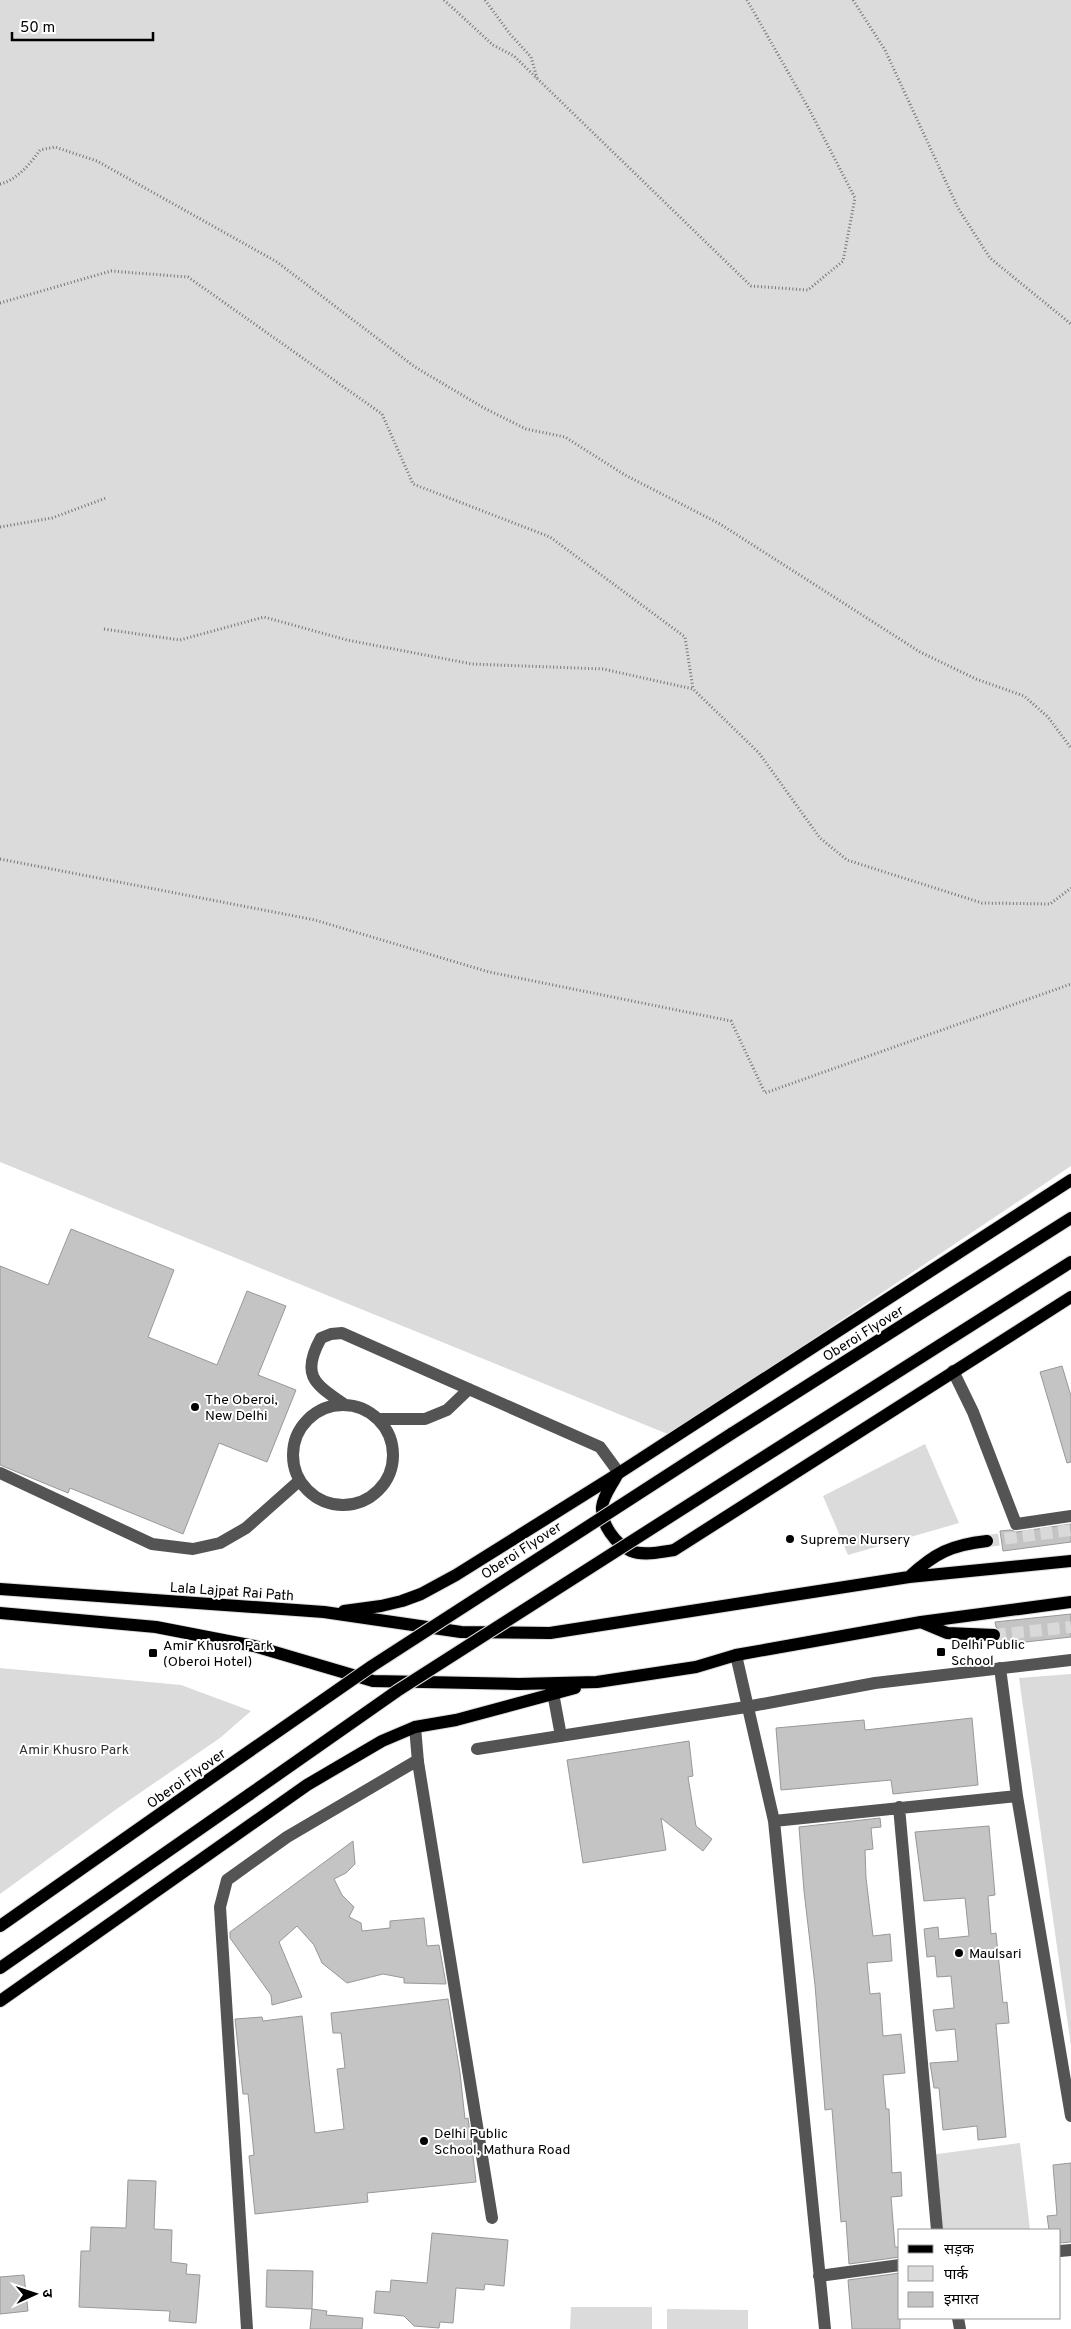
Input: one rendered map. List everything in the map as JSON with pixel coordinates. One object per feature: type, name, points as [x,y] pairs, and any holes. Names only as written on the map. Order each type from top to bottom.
[{"type":"main road","points":[[324,1612],[381,1606],[421,1594],[456,1575],[619,1473],[1071,1180]]},
{"type":"main road","name":"Oberoi Flyover","points":[[0,1926],[380,1660],[582,1528],[1071,1218]]},
{"type":"main road","points":[[0,1968],[397,1691],[1071,1262]]},
{"type":"main road","points":[[619,1473],[607,1492],[602,1507],[605,1526],[613,1537],[631,1551],[658,1553],[674,1550],[1071,1296]]},
{"type":"main road","points":[[908,1577],[930,1558],[962,1544],[987,1541]]},
{"type":"main road","name":"Lala Lajpat Rai Path","points":[[0,1589],[324,1612],[461,1632],[550,1633],[908,1577],[1071,1561]]},
{"type":"main road","points":[[0,2001],[307,1785],[382,1741],[415,1727],[456,1720],[597,1682],[696,1667],[736,1656],[921,1622],[1071,1602]]},
{"type":"main road","points":[[0,1613],[156,1627],[254,1646],[373,1680],[518,1684],[597,1682]]},
{"type":"main road","points":[[921,1622],[947,1632],[994,1635]]},
{"type":"street","points":[[345,1405],[316,1385],[312,1370],[312,1354],[320,1338],[331,1334],[342,1333],[600,1447],[619,1473]]},
{"type":"street","points":[[953,1371],[973,1412],[1016,1524],[1071,1516]]},
{"type":"street","points":[[379,1419],[425,1419],[447,1410],[469,1389]]},
{"type":"street","points":[[335,1405],[345,1405],[366,1410],[379,1419],[389,1434],[394,1450],[393,1468],[386,1483],[374,1496],[359,1504],[342,1506],[325,1503],[310,1494],[299,1481],[294,1466],[293,1449],[297,1434],[306,1420],[319,1411],[335,1405]]},
{"type":"street","points":[[0,1473],[152,1544],[193,1550],[220,1543],[246,1528],[299,1481]]},
{"type":"street","points":[[736,1656],[746,1707],[774,1821],[818,2276],[825,2329]]},
{"type":"street","points":[[477,1749],[746,1707],[875,1683],[1071,1660]]},
{"type":"street","points":[[1000,1668],[1017,1796],[1071,2116]]},
{"type":"street","points":[[553,1693],[561,1736]]},
{"type":"street","points":[[415,1727],[418,1760],[492,2218]]},
{"type":"street","points":[[247,2329],[220,1907],[227,1880],[287,1837],[418,1760]]},
{"type":"street","points":[[774,1821],[1017,1796]]},
{"type":"street","points":[[899,1807],[937,2229]]},
{"type":"street","points":[[818,2276],[898,2265]]},
{"type":"path","points":[[444,0],[493,45],[514,56],[752,286],[808,290],[843,261],[855,198],[809,109],[747,0]]},
{"type":"path","points":[[484,0],[510,34],[531,57],[537,78]]},
{"type":"path","points":[[853,0],[886,50],[958,208],[990,258],[1071,324]]},
{"type":"path","points":[[0,184],[5,183],[28,167],[40,150],[55,147],[97,161],[277,262],[415,367],[484,408],[526,429],[565,437],[625,475],[720,524],[920,652],[976,679],[1024,696],[1048,718],[1071,748]]},
{"type":"path","points":[[0,303],[111,271],[188,277],[382,414],[413,484],[550,536],[685,637],[693,689]]},
{"type":"path","points":[[0,527],[52,518],[106,498]]},
{"type":"path","points":[[104,629],[180,640],[264,617],[346,640],[472,664],[603,669],[693,689],[759,753],[820,838],[847,860],[982,902],[1050,904],[1071,888]]},
{"type":"path","points":[[0,859],[315,920],[489,972],[730,1021],[765,1093],[1071,984]]},
{"type":"green space","points":[[0,0],[1071,0],[1071,1166],[670,1435],[0,1162]]},
{"type":"green space","points":[[925,1444],[959,1523],[848,1555],[823,1496]]},
{"type":"green space","name":"Amir Khusro Park","points":[[0,1668],[181,1685],[251,1711],[220,1738],[118,1808],[0,1894]]},
{"type":"green space","points":[[1071,1674],[1071,2046],[1019,1678]]},
{"type":"green space","points":[[1020,2143],[1030,2229],[939,2229],[930,2155]]},
{"type":"green space","points":[[571,2307],[652,2307],[652,2329],[570,2329]]},
{"type":"green space","points":[[667,2309],[748,2310],[748,2329],[667,2329]]},
{"type":"building","points":[[71,1229],[174,1270],[148,1337],[217,1365],[247,1291],[286,1306],[258,1375],[296,1390],[267,1462],[219,1443],[183,1534],[70,1488],[68,1493],[0,1465],[0,1266],[48,1285]]},
{"type":"building","points":[[1062,1366],[1071,1396],[1071,1462],[1067,1463],[1040,1372]]},
{"type":"building","points":[[1071,1524],[1071,1542],[1003,1551],[1000,1531],[1010,1530],[1017,1532]]},
{"type":"building","points":[[1071,1614],[1071,1637],[998,1645],[1002,1635],[995,1622]]},
{"type":"building","points":[[972,1718],[978,1785],[893,1794],[891,1780],[781,1790],[776,1728],[864,1720],[865,1730]]},
{"type":"building","points":[[689,1741],[693,1776],[688,1777],[696,1826],[712,1839],[703,1851],[661,1818],[666,1850],[583,1863],[567,1760]]},
{"type":"building","points":[[880,1818],[881,1827],[871,1828],[873,1849],[865,1850],[866,1878],[873,1936],[890,1934],[892,1961],[867,1963],[870,1994],[880,1993],[883,2036],[901,2034],[905,2073],[883,2075],[886,2109],[889,2109],[892,2173],[901,2172],[902,2196],[891,2197],[895,2247],[898,2247],[898,2257],[849,2264],[846,2221],[841,2222],[832,2109],[825,2110],[799,1827]]},
{"type":"building","points":[[989,1826],[995,1895],[988,1896],[991,1934],[996,1933],[1003,2003],[1007,2002],[1009,2023],[996,2024],[1006,2137],[978,2140],[977,2126],[943,2130],[939,2088],[934,2088],[930,2063],[958,2061],[955,2029],[936,2031],[933,2010],[954,2008],[951,1976],[937,1977],[935,1956],[927,1957],[924,1929],[938,1927],[939,1939],[969,1936],[965,1898],[924,1901],[915,1832]]},
{"type":"building","points":[[353,1841],[355,1864],[346,1873],[334,1879],[342,1895],[354,1907],[349,1917],[361,1923],[362,1931],[390,1928],[390,1921],[424,1918],[427,1946],[439,1945],[446,1984],[404,1983],[404,1978],[383,1974],[347,1983],[322,1963],[314,1945],[297,1926],[279,1942],[302,1997],[272,2005],[271,1995],[230,1938],[230,1932]]},
{"type":"building","points":[[448,1999],[460,2073],[465,2119],[468,2118],[476,2182],[367,2193],[368,2202],[255,2214],[249,2156],[254,2155],[248,2094],[243,2094],[235,2019],[262,2017],[263,2021],[302,2016],[315,2133],[344,2129],[337,2069],[345,2068],[341,2033],[333,2033],[331,2013]]},
{"type":"building","points":[[1071,2163],[1071,2242],[1061,2243],[1061,2229],[1049,2229],[1047,2216],[1057,2215],[1053,2165]]},
{"type":"building","points":[[128,2180],[156,2181],[154,2229],[172,2230],[171,2262],[187,2264],[186,2274],[200,2275],[196,2323],[169,2321],[170,2311],[79,2307],[81,2251],[90,2251],[91,2227],[126,2228]]},
{"type":"building","points":[[432,2233],[508,2240],[504,2286],[485,2284],[484,2290],[456,2288],[453,2323],[440,2322],[439,2328],[414,2326],[404,2316],[374,2313],[376,2291],[390,2292],[391,2280],[427,2283]]},
{"type":"building","points":[[267,2270],[313,2271],[312,2309],[266,2307]]},
{"type":"building","points":[[898,2273],[898,2319],[900,2319],[900,2329],[852,2329],[848,2280]]},
{"type":"building","points":[[24,2275],[28,2311],[0,2314],[0,2277]]},
{"type":"building","points":[[312,2309],[327,2311],[326,2315],[363,2318],[362,2329],[310,2329]]},
{"type":"tunnel","points":[[987,1541],[1071,1530]]},
{"type":"tunnel","points":[[994,1635],[1071,1627]]},
{"type":"place","name":"The Oberoi, New Delhi","points":[[195,1407]]},
{"type":"place","name":"Supreme Nursery","points":[[790,1539]]},
{"type":"place","name":"Delhi Public School","points":[[941,1652]]},
{"type":"place","name":"Amir Khusro Park (Oberoi Hotel)","points":[[153,1653]]},
{"type":"place","name":"Maulsari","points":[[959,1953]]},
{"type":"place","name":"Delhi Public School, Mathura Road","points":[[424,2141]]}]
